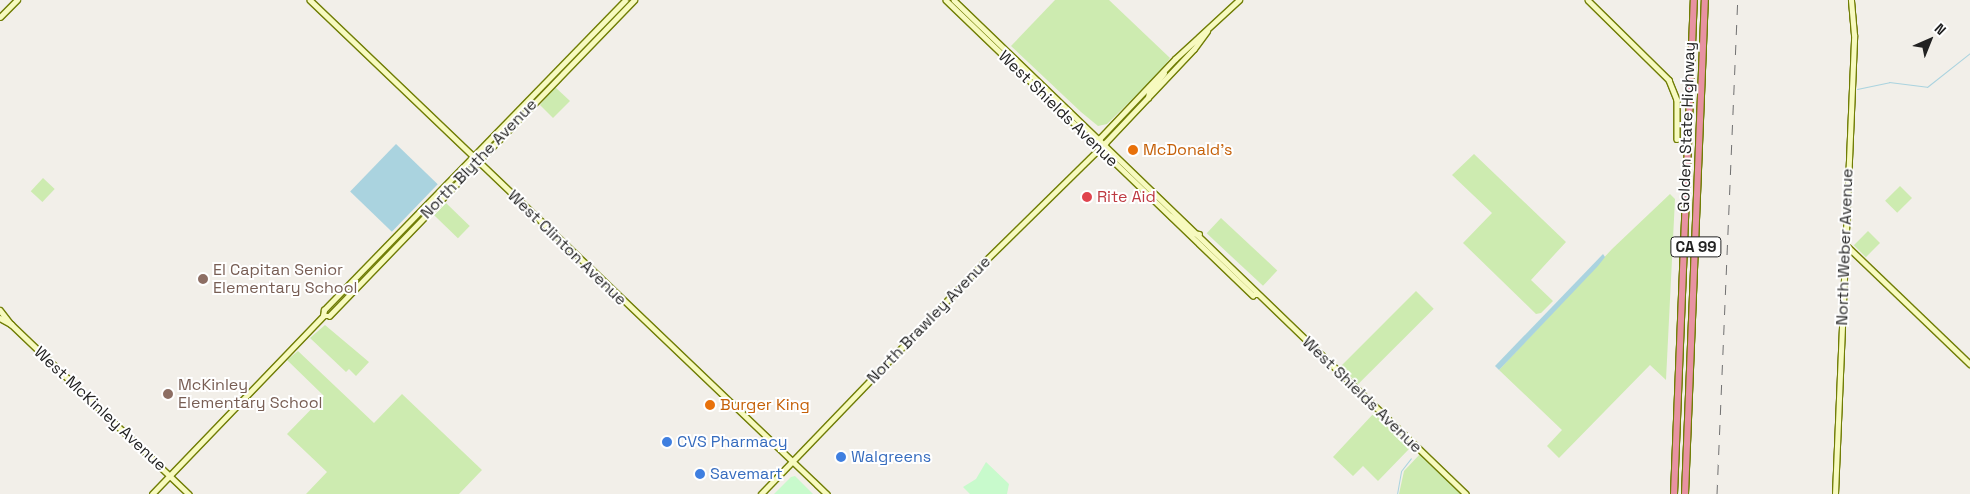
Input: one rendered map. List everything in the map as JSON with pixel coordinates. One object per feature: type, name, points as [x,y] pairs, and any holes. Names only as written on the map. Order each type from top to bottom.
[{"type":"highway","name":"Golden State Highway","points":[[1674,494],[1694,0]]},
{"type":"highway","name":"Golden State Highway","points":[[1685,494],[1705,0]]},
{"type":"street","points":[[0,17],[17,0]]},
{"type":"street","name":"West Clinton Avenue","points":[[310,0],[827,494]]},
{"type":"street","name":"North Blythe Avenue","points":[[152,494],[323,316],[324,310],[625,0]]},
{"type":"street","name":"North Blythe Avenue","points":[[323,316],[329,316],[634,0]]},
{"type":"street","name":"West Shields Avenue","points":[[946,0],[1170,216],[1254,295],[1259,295]]},
{"type":"street","name":"West Shields Avenue","points":[[954,0],[1258,290],[1259,295],[1466,494]]},
{"type":"street","name":"North Brawley Avenue","points":[[1097,147],[1100,138],[1166,69],[1239,0]]},
{"type":"street","points":[[1588,0],[1669,80],[1677,100],[1677,139]]},
{"type":"street","name":"North Weber Avenue","points":[[1835,494],[1854,36],[1851,0]]},
{"type":"street","name":"North Brawley Avenue","points":[[761,494],[1097,147],[1105,143],[1207,31]]},
{"type":"street","points":[[1148,98],[1166,69]]},
{"type":"street","points":[[1148,195],[1154,194],[1169,205]]},
{"type":"street","points":[[1170,216],[1199,234]]},
{"type":"street","points":[[1846,245],[1970,364]]},
{"type":"street","name":"West McKinley Avenue","points":[[0,310],[10,324],[190,494]]},
{"type":"street","name":"West McKinley Avenue","points":[[0,318],[10,324]]},
{"type":"green space","points":[[1055,0],[1109,0],[1170,58],[1160,72],[1107,124],[1098,126],[1011,46]]},
{"type":"green space","points":[[554,86],[570,101],[553,118],[540,105]]},
{"type":"green space","points":[[1474,154],[1566,242],[1531,280],[1553,301],[1541,313],[1536,314],[1463,243],[1492,213],[1452,175]]},
{"type":"green space","points":[[43,178],[55,189],[42,202],[31,191]]},
{"type":"green space","points":[[1900,186],[1912,198],[1897,213],[1885,201]]},
{"type":"green space","points":[[1670,194],[1675,199],[1666,380],[1650,365],[1559,458],[1547,446],[1562,430],[1499,370],[1612,249]]},
{"type":"green space","points":[[446,203],[470,226],[458,238],[434,215]]},
{"type":"green space","points":[[1221,218],[1277,271],[1263,286],[1207,233]]},
{"type":"green space","points":[[1868,231],[1880,243],[1866,257],[1854,245]]},
{"type":"green space","points":[[1416,291],[1434,309],[1358,384],[1340,367]]},
{"type":"green space","points":[[325,325],[369,362],[356,376],[349,369],[346,372],[310,338]]},
{"type":"green space","points":[[298,351],[374,423],[402,394],[482,470],[459,494],[306,494],[327,472],[287,434],[324,396],[287,360]]},
{"type":"green space","points":[[1374,413],[1410,448],[1378,481],[1363,466],[1353,476],[1333,457]]},
{"type":"green space","points":[[1421,453],[1463,494],[1399,494],[1404,471]]},
{"type":"green space","points":[[986,462],[1009,484],[1007,494],[970,494],[963,487],[976,479]]},
{"type":"green space","points":[[795,476],[813,494],[774,494],[791,477]]},
{"type":"water","points":[[396,144],[438,184],[392,232],[350,191]]},
{"type":"water","points":[[1603,254],[1605,257],[1598,266],[1499,370],[1495,366]]},
{"type":"waterway","points":[[1857,89],[1889,82],[1927,87],[1970,53]]},
{"type":"waterway","points":[[1397,494],[1401,471],[1411,458]]},
{"type":"railway","points":[[1717,494],[1738,0]]},
{"type":"place","name":"McDonald's","points":[[1133,150]]},
{"type":"place","name":"Rite Aid","points":[[1087,197]]},
{"type":"place","name":"El Capitan Senior Elementary School","points":[[203,279]]},
{"type":"place","name":"McKinley Elementary School","points":[[168,394]]},
{"type":"place","name":"Burger King","points":[[710,405]]},
{"type":"place","name":"CVS Pharmacy","points":[[667,442]]},
{"type":"place","name":"Walgreens","points":[[841,457]]},
{"type":"place","name":"Savemart","points":[[700,474]]}]
